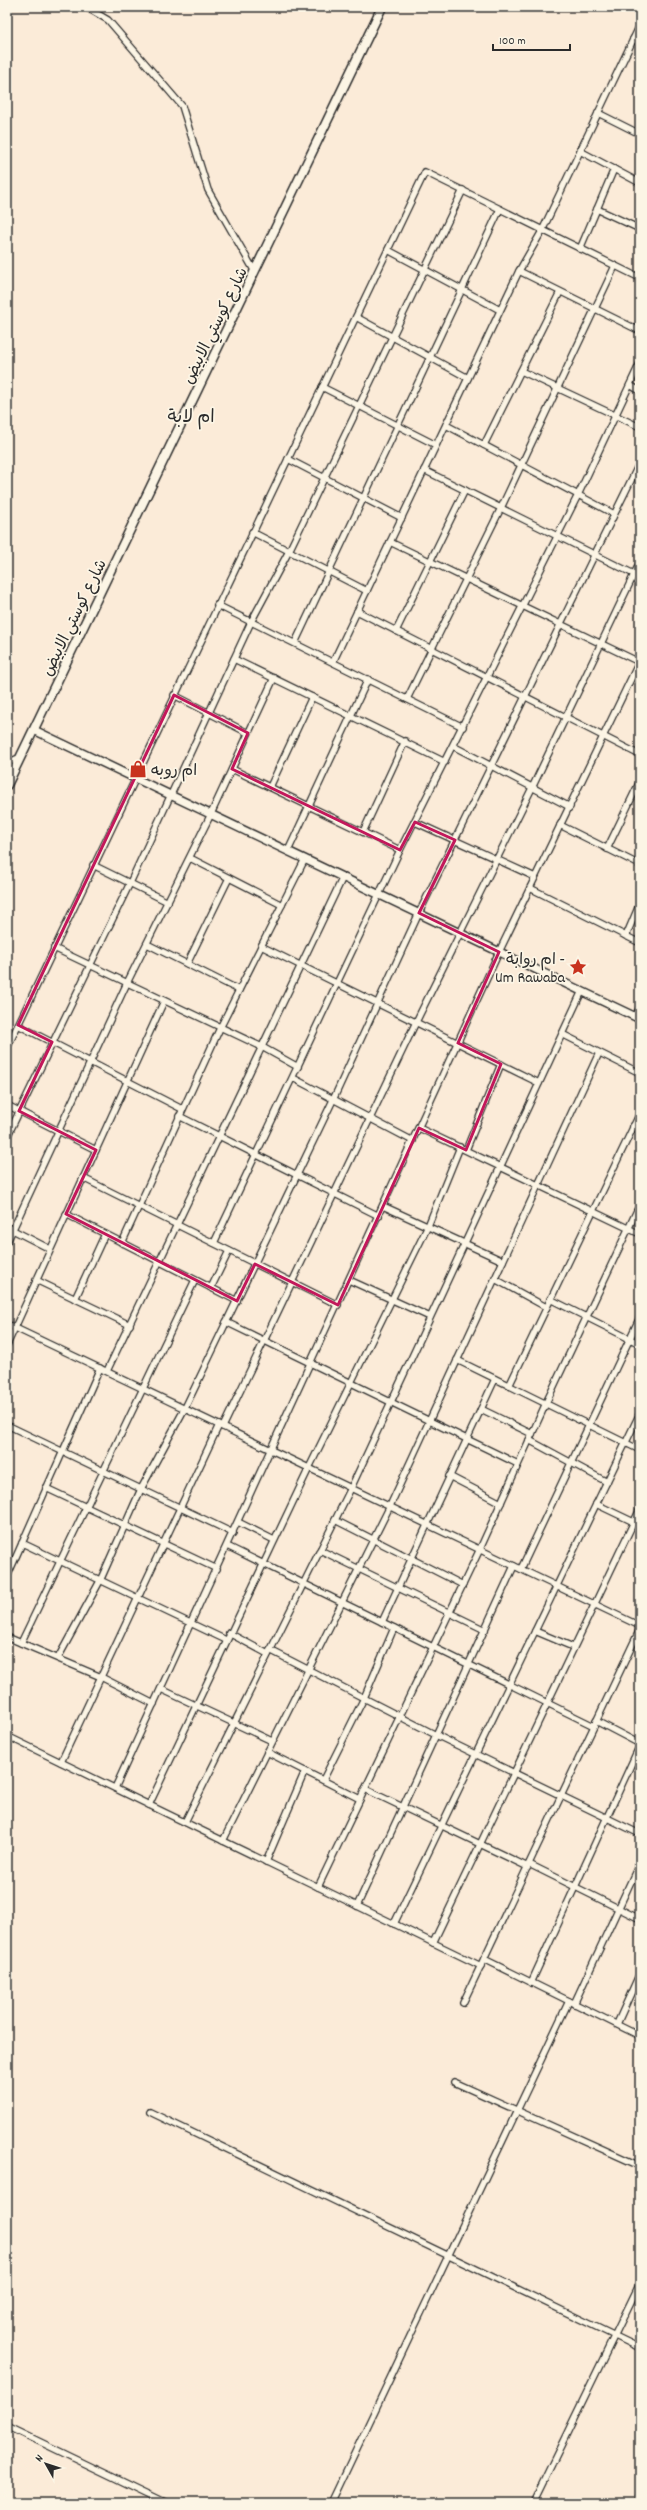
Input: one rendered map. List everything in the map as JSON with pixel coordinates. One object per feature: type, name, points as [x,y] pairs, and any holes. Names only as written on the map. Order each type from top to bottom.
[{"type":"highway","name":"شارع كوستي الابيض","points":[[7,785],[382,7]]},
{"type":"main road","points":[[34,730],[638,1018]]},
{"type":"street","points":[[86,7],[108,20],[182,106],[208,190],[255,272]]},
{"type":"street","points":[[333,662],[500,310],[519,271],[542,231],[640,25]]},
{"type":"street","points":[[633,39],[640,42]]},
{"type":"street","points":[[598,113],[640,134]]},
{"type":"street","points":[[580,151],[640,183]]},
{"type":"street","points":[[580,249],[614,169]]},
{"type":"street","points":[[7,1048],[134,778],[425,172],[640,278]]},
{"type":"street","points":[[7,1136],[130,883],[251,622],[289,551],[463,190]]},
{"type":"street","points":[[295,643],[362,498],[500,209]]},
{"type":"street","points":[[597,209],[640,228]]},
{"type":"street","points":[[388,250],[500,310]]},
{"type":"street","points":[[408,699],[502,508],[615,266]]},
{"type":"street","points":[[519,271],[640,331]]},
{"type":"street","points":[[484,445],[560,292]]},
{"type":"street","points":[[356,317],[468,378]]},
{"type":"street","points":[[214,1243],[338,984],[400,850],[558,536],[640,363]]},
{"type":"street","points":[[521,371],[640,427]]},
{"type":"street","points":[[630,385],[640,391]]},
{"type":"street","points":[[322,387],[436,445]]},
{"type":"street","points":[[446,425],[614,514]]},
{"type":"street","points":[[288,459],[402,518]]},
{"type":"street","points":[[58,1658],[100,1581],[141,1488],[185,1408],[333,1100],[419,914],[639,465]]},
{"type":"street","points":[[424,470],[637,575]]},
{"type":"street","points":[[396,631],[465,490]]},
{"type":"street","points":[[252,532],[367,591]]},
{"type":"street","points":[[115,1788],[272,1450],[500,952],[640,661],[601,644],[390,542]]},
{"type":"street","points":[[61,1762],[180,1507],[265,1341],[416,1022],[532,788],[601,644],[637,575],[640,562]]},
{"type":"street","points":[[218,605],[463,727]]},
{"type":"street","points":[[357,611],[640,755]]},
{"type":"street","points":[[234,659],[405,741],[445,762]]},
{"type":"street","points":[[7,1242],[10,1229],[59,1131],[127,983],[190,858],[274,678]]},
{"type":"street","points":[[288,851],[368,680]]},
{"type":"street","points":[[174,695],[248,733]]},
{"type":"street","points":[[270,787],[312,697]]},
{"type":"street","points":[[363,832],[405,741]]},
{"type":"street","points":[[453,746],[570,807]]},
{"type":"street","points":[[7,763],[21,757]]},
{"type":"street","points":[[232,769],[400,850]]},
{"type":"street","points":[[608,848],[640,781]]},
{"type":"street","points":[[415,822],[535,877]]},
{"type":"street","points":[[560,825],[640,864]]},
{"type":"street","points":[[190,858],[282,905]]},
{"type":"street","points":[[122,1243],[220,1028],[305,859]]},
{"type":"street","points":[[93,865],[168,902]]},
{"type":"street","points":[[107,1372],[343,877]]},
{"type":"street","points":[[186,964],[229,878]]},
{"type":"street","points":[[530,888],[640,943]]},
{"type":"street","points":[[626,936],[640,903]]},
{"type":"street","points":[[147,944],[239,990]]},
{"type":"street","points":[[261,946],[539,1083]]},
{"type":"street","points":[[54,948],[262,1047],[298,1067]]},
{"type":"street","points":[[185,1822],[351,1488],[582,991]]},
{"type":"street","points":[[7,1345],[164,1001]]},
{"type":"street","points":[[638,1018],[640,1007]]},
{"type":"street","points":[[18,1025],[182,1109]]},
{"type":"street","points":[[562,1034],[640,1073]]},
{"type":"street","points":[[223,1841],[390,1506],[600,1053]]},
{"type":"street","points":[[149,1805],[229,1633],[428,1226],[501,1064]]},
{"type":"street","points":[[293,1078],[413,1141]]},
{"type":"street","points":[[7,1105],[96,1150]]},
{"type":"street","points":[[509,1386],[640,1113]]},
{"type":"street","points":[[179,1116],[379,1216]]},
{"type":"street","points":[[634,1126],[640,1130]]},
{"type":"street","points":[[419,1128],[539,1184],[640,1234]]},
{"type":"street","points":[[83,1178],[338,1305]]},
{"type":"street","points":[[318,1887],[480,1549],[518,1464],[640,1204]]},
{"type":"street","points":[[383,1206],[465,1242],[503,1261]]},
{"type":"street","points":[[66,1214],[237,1301]]},
{"type":"street","points":[[10,1229],[50,1250]]},
{"type":"street","points":[[75,1299],[105,1234]]},
{"type":"street","points":[[211,1288],[229,1251]]},
{"type":"street","points":[[495,1279],[546,1307]]},
{"type":"street","points":[[36,1280],[130,1324]]},
{"type":"street","points":[[21,1643],[102,1470],[195,1280]]},
{"type":"street","points":[[349,1280],[430,1317]]},
{"type":"street","points":[[550,1299],[640,1344]]},
{"type":"street","points":[[520,1569],[640,1317]]},
{"type":"street","points":[[226,1322],[350,1384],[518,1464]]},
{"type":"street","points":[[7,1324],[593,1603],[640,1627],[463,2003]]},
{"type":"street","points":[[457,1360],[640,1450]]},
{"type":"street","points":[[7,1577],[100,1368]]},
{"type":"street","points":[[382,1622],[396,1588],[495,1379]]},
{"type":"street","points":[[481,1408],[531,1437],[571,1463],[607,1482]]},
{"type":"street","points":[[394,1924],[640,1413]]},
{"type":"street","points":[[7,1424],[233,1533]]},
{"type":"street","points":[[449,1476],[501,1503]]},
{"type":"street","points":[[46,1488],[217,1569]]},
{"type":"street","points":[[596,1504],[640,1525]]},
{"type":"street","points":[[433,1943],[593,1603],[640,1509]]},
{"type":"street","points":[[335,1520],[463,1585]]},
{"type":"street","points":[[238,1522],[274,1540]]},
{"type":"street","points":[[22,1543],[226,1640]]},
{"type":"street","points":[[227,1546],[546,1703],[640,1744],[531,1983]]},
{"type":"street","points":[[320,1550],[358,1570],[450,1612],[484,1630]]},
{"type":"street","points":[[357,1906],[514,1566]]},
{"type":"street","points":[[324,1780],[364,1698],[394,1628]]},
{"type":"street","points":[[535,1631],[573,1647]]},
{"type":"street","points":[[229,1633],[309,1669],[399,1717],[607,1816],[640,1834]]},
{"type":"street","points":[[7,1637],[101,1677],[154,1704]]},
{"type":"street","points":[[161,1689],[272,1741]]},
{"type":"street","points":[[7,1736],[481,1966]]},
{"type":"street","points":[[267,1752],[360,1798]]},
{"type":"street","points":[[266,1862],[305,1771]]},
{"type":"street","points":[[365,1789],[479,1845],[575,1887],[640,1919]]},
{"type":"street","points":[[331,2503],[518,2111],[619,1908],[640,1862]]},
{"type":"street","points":[[484,1959],[640,2036]]},
{"type":"street","points":[[617,2024],[640,1973]]},
{"type":"street","points":[[454,2082],[640,2166]]},
{"type":"street","points":[[150,2112],[640,2348]]},
{"type":"street","points":[[533,2503],[640,2283]]},
{"type":"street","points":[[7,2426],[167,2503]]},
{"type":"street","points":[[636,2503],[640,2496]]},
{"type":"highlighted area","points":[[174,695],[248,733],[232,769],[400,850],[415,822],[455,840],[419,913],[499,952],[458,1043],[501,1064],[466,1150],[419,1128],[338,1305],[255,1264],[237,1301],[66,1214],[96,1150],[19,1111],[52,1042],[18,1025]]},
{"type":"place","name":"ام روبه","points":[[138,769]]},
{"type":"place","name":"ام روابة - Um Rawaba","points":[[578,967]]},
{"type":"district","name":"ام لابة","points":[[191,416]]}]
